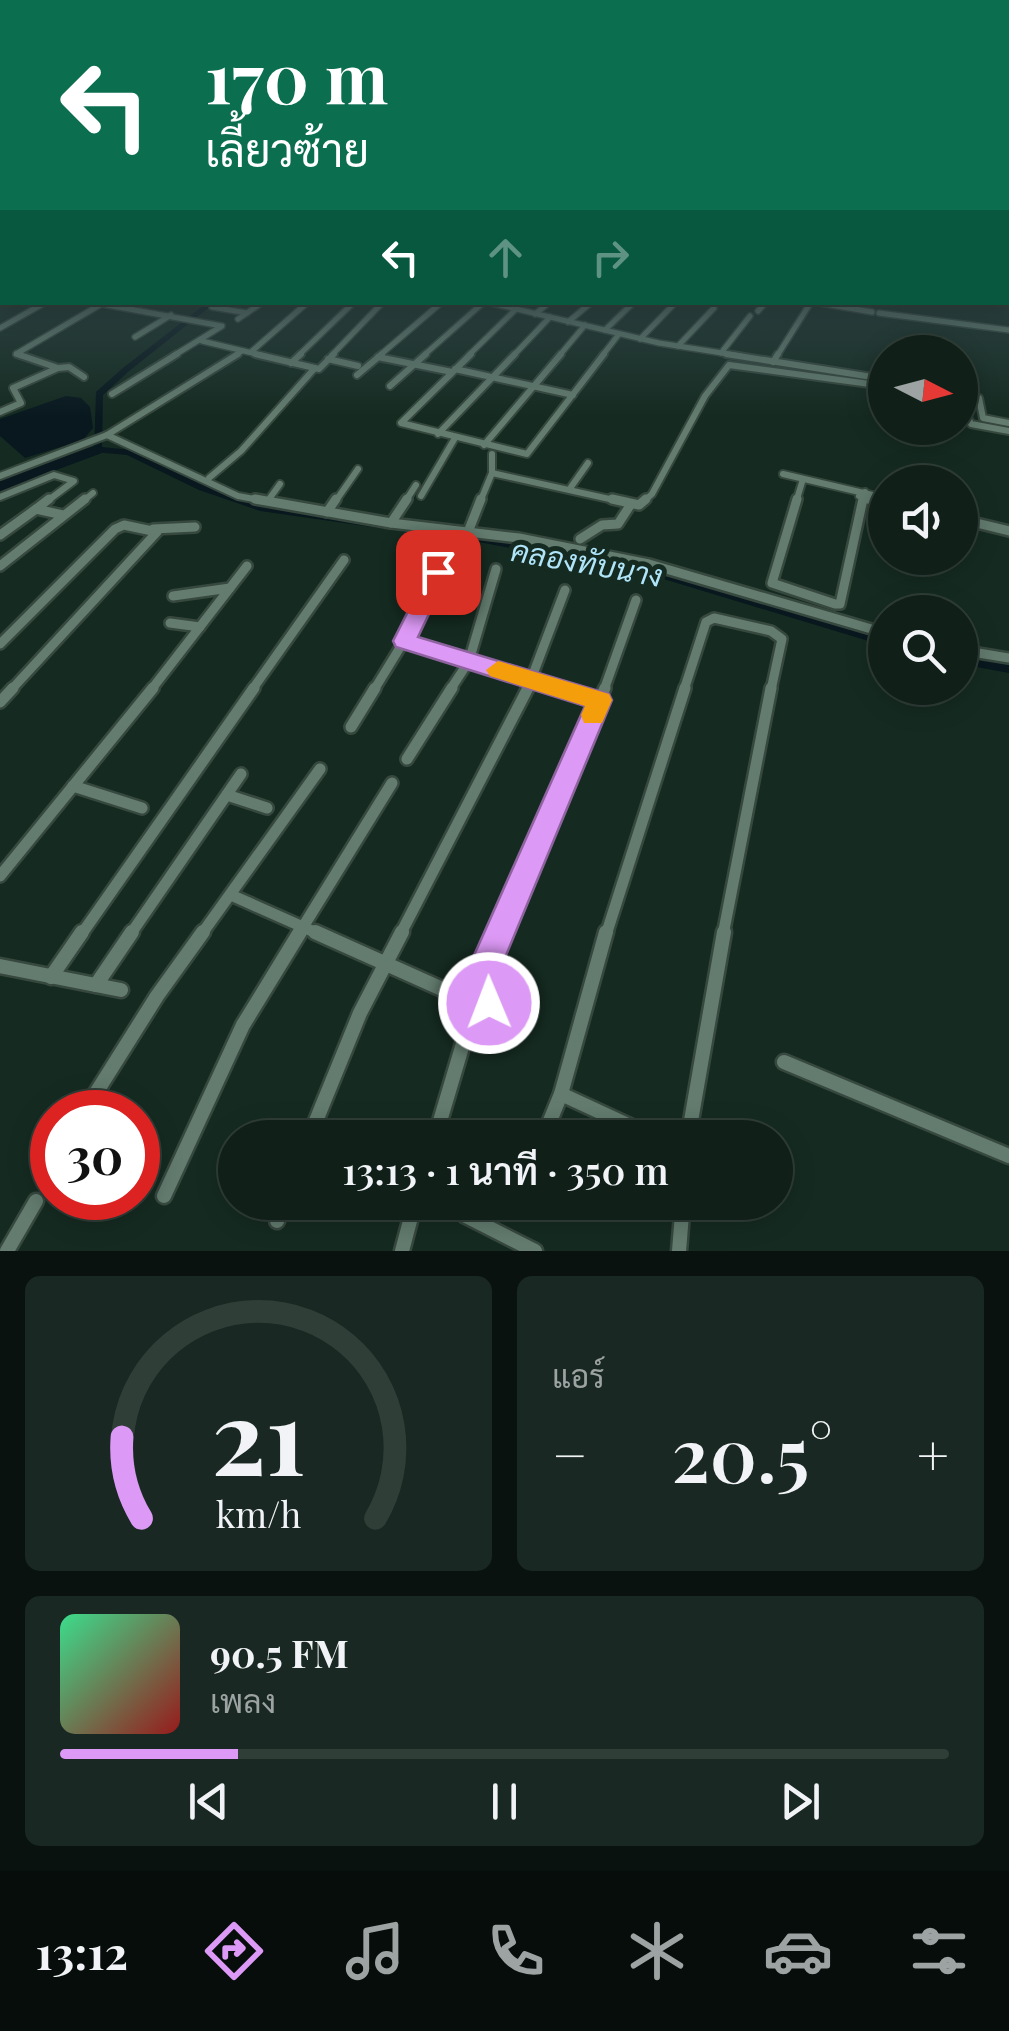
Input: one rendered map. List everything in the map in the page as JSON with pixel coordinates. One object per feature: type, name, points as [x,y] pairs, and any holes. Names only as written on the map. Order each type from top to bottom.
[{"type":"street","points":[[0,328],[41,305]]},
{"type":"street","points":[[58,368],[16,354],[100,305]]},
{"type":"street","points":[[112,394],[222,326],[114,305]]},
{"type":"street","points":[[238,319],[259,305]]},
{"type":"street","points":[[0,476],[107,435],[246,352],[304,305]]},
{"type":"street","points":[[292,363],[351,305]]},
{"type":"street","points":[[209,478],[240,451],[314,369],[328,360],[379,305]]},
{"type":"street","points":[[357,375],[439,305]]},
{"type":"street","points":[[390,386],[482,305]]},
{"type":"street","points":[[507,305],[619,334],[868,380]]},
{"type":"street","points":[[535,314],[546,305]]},
{"type":"street","points":[[568,322],[588,305]]},
{"type":"street","points":[[604,330],[631,305]]},
{"type":"street","points":[[640,338],[673,305]]},
{"type":"street","points":[[758,311],[763,305]]},
{"type":"street","points":[[774,362],[811,305]]},
{"type":"street","points":[[832,305],[1009,330]]},
{"type":"street","points":[[212,307],[247,313]]},
{"type":"street","points":[[678,346],[714,308]]},
{"type":"street","points":[[851,320],[852,308]]},
{"type":"street","points":[[516,309],[401,423],[530,453],[619,334]]},
{"type":"street","points":[[135,337],[171,315]]},
{"type":"street","points":[[721,353],[750,316]]},
{"type":"street","points":[[438,434],[550,317]]},
{"type":"street","points":[[484,445],[584,325]]},
{"type":"street","points":[[202,341],[314,369]]},
{"type":"street","points":[[378,357],[574,395]]},
{"type":"street","points":[[328,360],[358,366]]},
{"type":"street","points":[[492,473],[571,487],[631,504],[644,503],[705,396],[729,365],[868,381]]},
{"type":"street","points":[[0,412],[20,404],[13,388],[58,368],[69,367],[84,377]]},
{"type":"street","points":[[978,398],[984,418],[1009,423]]},
{"type":"street","points":[[978,425],[1009,431]]},
{"type":"street","points":[[107,435],[218,490],[267,502],[391,523],[519,538],[650,564],[868,628]]},
{"type":"street","points":[[421,496],[454,438]]},
{"type":"street","points":[[468,532],[492,473],[492,454]]},
{"type":"street","points":[[571,487],[588,463]]},
{"type":"street","points":[[327,512],[358,469]]},
{"type":"street","points":[[0,497],[54,474],[74,481],[2,534]]},
{"type":"street","points":[[783,474],[868,496]]},
{"type":"street","points":[[803,479],[772,580],[775,587],[840,604],[864,495]]},
{"type":"street","points":[[267,502],[280,484]]},
{"type":"street","points":[[391,523],[416,485]]},
{"type":"street","points":[[0,566],[93,493]]},
{"type":"street","points":[[580,538],[602,525],[618,524],[631,504]]},
{"type":"street","points":[[36,509],[62,515]]},
{"type":"street","points":[[978,523],[1009,531]]},
{"type":"street","points":[[0,644],[115,528],[195,526]]},
{"type":"street","points":[[0,702],[154,538],[157,532],[152,529]]},
{"type":"street","points":[[51,977],[344,560]]},
{"type":"street","points":[[0,876],[247,566]]},
{"type":"street","points":[[407,759],[469,661],[496,569]]},
{"type":"street","points":[[351,727],[404,641],[438,572]]},
{"type":"street","points":[[173,596],[230,588]]},
{"type":"street","points":[[317,1120],[385,962],[532,680],[565,590]]},
{"type":"street","points":[[479,980],[600,700],[636,600]]},
{"type":"street","points":[[550,1120],[706,622],[714,618],[771,631],[782,639],[750,782],[691,1120]]},
{"type":"street","points":[[170,623],[200,627]]},
{"type":"street","points":[[404,641],[600,700]]},
{"type":"street","points":[[978,653],[1009,658]]},
{"type":"street","points":[[98,1090],[157,996],[320,769]]},
{"type":"street","points":[[96,986],[240,774]]},
{"type":"street","points":[[164,1196],[244,1025],[392,782]]},
{"type":"street","points":[[73,786],[142,808]]},
{"type":"street","points":[[227,795],[267,808]]},
{"type":"street","points":[[231,895],[451,992]]},
{"type":"street","points":[[0,966],[120,990]]},
{"type":"street","points":[[451,992],[463,980],[479,980]]},
{"type":"street","points":[[441,1120],[470,1020],[485,1012],[489,1003],[489,994],[479,980]]},
{"type":"street","points":[[451,992],[454,1012],[470,1020]]},
{"type":"street","points":[[784,1062],[1009,1156]]},
{"type":"street","points":[[560,1094],[617,1120]]},
{"type":"street","points":[[7,1251],[30,1211]]},
{"type":"street","points":[[402,1251],[410,1220]]},
{"type":"street","points":[[474,1220],[534,1251]]},
{"type":"street","points":[[679,1251],[682,1220]]},
{"type":"shaded area","points":[[66,396],[81,398],[90,407],[93,428],[83,440],[25,458],[0,436],[0,419]]},
{"type":"waterway","name":"คลองทับนาง","points":[[210,305],[99,394],[97,450],[129,452],[203,488],[260,508],[484,540],[658,573],[868,636]]},
{"type":"waterway","name":"คลองทับนาง","points":[[0,486],[97,450]]},
{"type":"waterway","name":"คลองทับนาง","points":[[978,662],[1009,668]]},
{"type":"slow traffic","points":[[498,670],[600,700],[593,715]]},
{"type":"route","points":[[438,572],[404,641],[600,700],[479,980],[486,986],[489,1003]]}]
